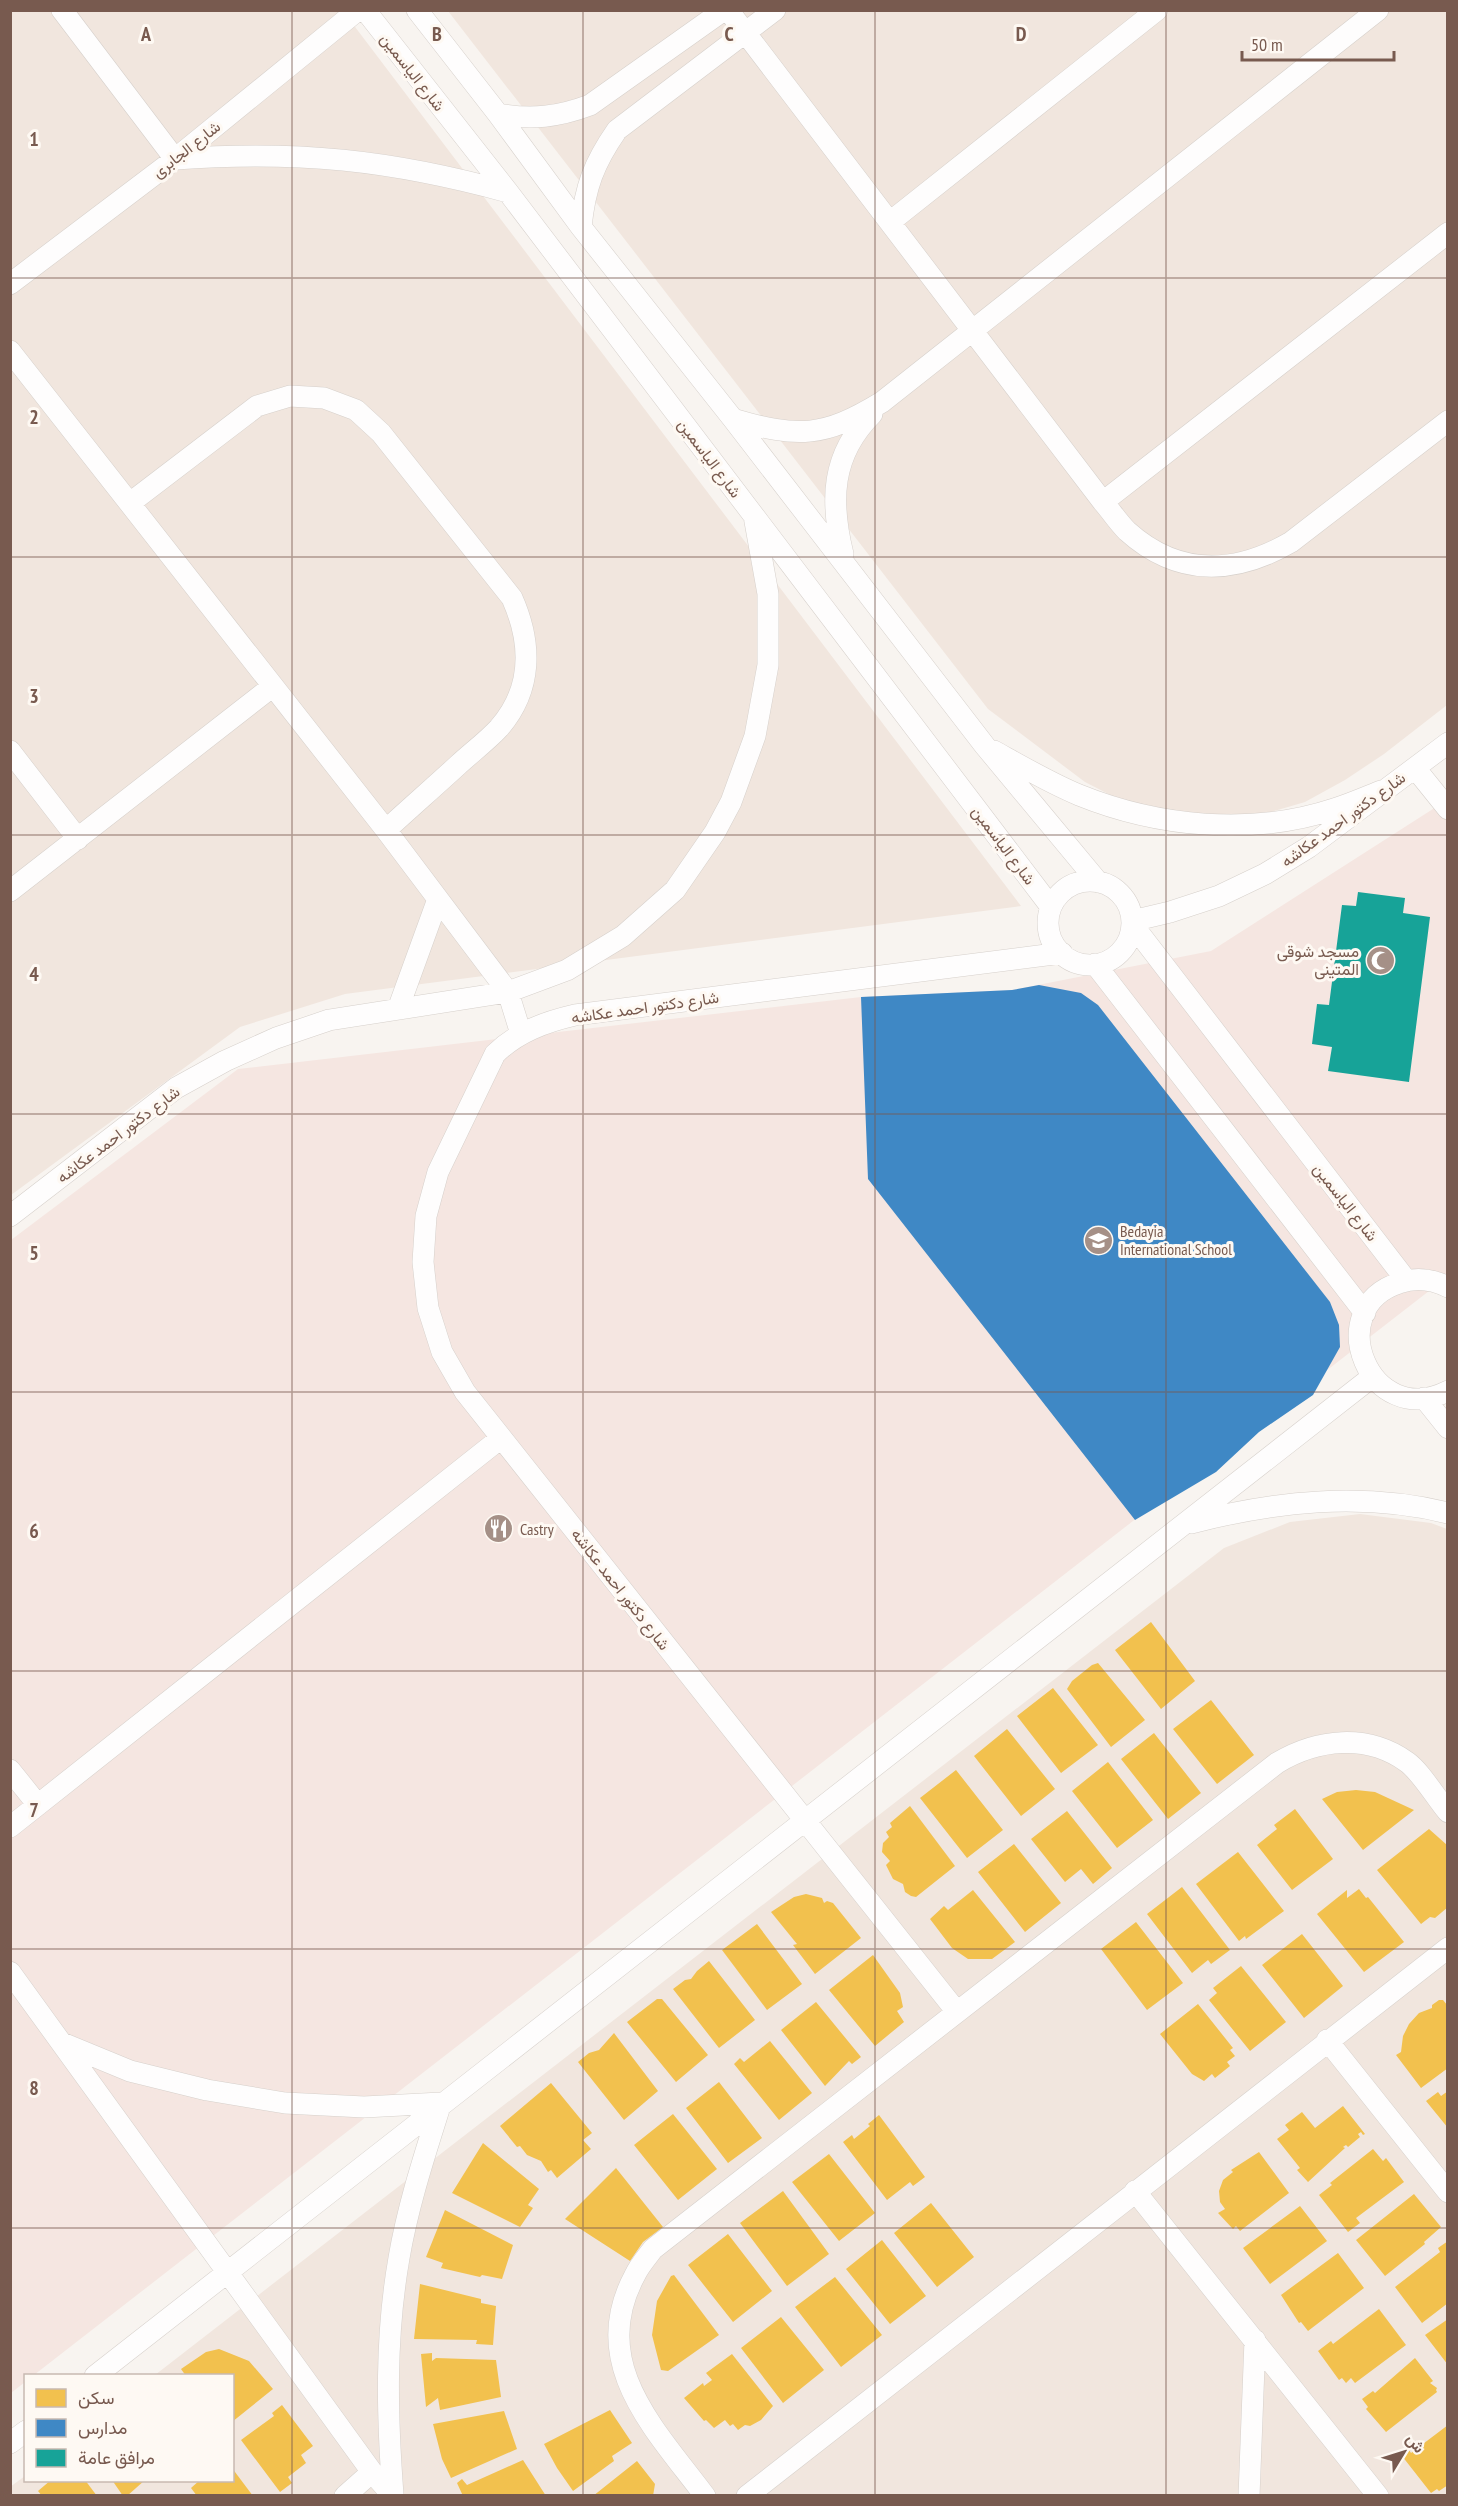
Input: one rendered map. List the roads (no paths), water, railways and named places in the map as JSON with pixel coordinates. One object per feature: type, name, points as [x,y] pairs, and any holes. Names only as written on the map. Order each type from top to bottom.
[{"type":"street","points":[[62,10],[175,159],[275,154],[357,160],[428,172],[508,192]]},
{"type":"street","name":"شارع الجابرى","points":[[10,284],[175,159],[358,10]]},
{"type":"street","name":"شارع الياسمين","points":[[364,10],[508,192],[1051,907]]},
{"type":"street","points":[[417,10],[498,114],[581,227],[733,419],[985,746],[1098,882]]},
{"type":"street","points":[[498,114],[521,118],[545,118],[590,105],[726,10],[1125,529],[1144,544],[1166,556],[1190,564],[1206,566],[1241,564],[1267,556],[1291,542],[1448,420]]},
{"type":"street","points":[[581,227],[584,201],[591,176],[602,152],[617,130],[775,10]]},
{"type":"street","points":[[890,222],[1157,10]]},
{"type":"street","points":[[733,419],[772,430],[811,432],[852,421],[882,402],[974,332],[1378,10]]},
{"type":"street","points":[[1103,502],[1448,233]]},
{"type":"street","points":[[10,351],[386,830],[508,992],[521,1034]]},
{"type":"street","points":[[130,503],[257,406],[290,396],[324,398],[356,410],[381,434],[513,598],[522,622],[527,646],[525,676],[516,702],[499,727],[386,830]]},
{"type":"street","points":[[845,564],[836,528],[834,493],[841,459],[858,428],[882,402]]},
{"type":"street","name":"شارع دكتور احمد عكاشه","points":[[10,1216],[176,1088],[225,1061],[276,1038],[329,1020],[508,992],[567,970],[623,936],[675,890],[731,802],[755,736],[768,665],[768,594],[754,516]]},
{"type":"street","points":[[10,891],[273,686]]},
{"type":"street","name":"شارع دكتور احمد عكاشه","points":[[1132,922],[1219,896],[1265,874],[1309,847],[1448,743]]},
{"type":"street","points":[[985,746],[1077,794],[1126,812],[1178,822],[1230,825],[1282,821],[1333,810],[1381,791]]},
{"type":"street","points":[[10,751],[78,838]]},
{"type":"street","points":[[1415,768],[1448,809]]},
{"type":"street","points":[[1098,882],[1108,885],[1125,900],[1132,922],[1130,936],[1125,946],[1107,961],[1095,964],[1077,963],[1062,953],[1051,937],[1048,927],[1051,907],[1057,897],[1075,884],[1098,882]]},
{"type":"street","points":[[398,1009],[438,899]]},
{"type":"street","name":"شارع الياسمين","points":[[1132,922],[1415,1280]]},
{"type":"street","name":"شارع دكتور احمد عكاشه","points":[[957,2012],[465,1392],[442,1352],[428,1308],[423,1262],[426,1216],[438,1172],[495,1054],[506,1043],[521,1034],[556,1019],[1062,953]]},
{"type":"street","points":[[1095,964],[1365,1312]]},
{"type":"street","points":[[1448,1277],[1415,1280],[1382,1292],[1365,1312],[1359,1339],[1365,1365],[1372,1377],[1383,1387],[1409,1398],[1424,1398],[1448,1391]]},
{"type":"street","points":[[1415,1280],[1448,1287]]},
{"type":"street","points":[[97,2374],[227,2270],[1372,1377]]},
{"type":"street","points":[[1424,1398],[1448,1428]]},
{"type":"street","points":[[10,1827],[501,1438]]},
{"type":"street","points":[[1182,1526],[1241,1510],[1302,1502],[1363,1501],[1448,1513]]},
{"type":"street","points":[[705,2496],[636,2403],[627,2382],[620,2355],[619,2327],[624,2300],[635,2274],[653,2249],[1277,1763],[1298,1751],[1325,1743],[1354,1742],[1383,1749],[1408,1763],[1448,1812]]},
{"type":"street","points":[[10,1770],[38,1805]]},
{"type":"street","points":[[747,2496],[1448,1948]]},
{"type":"street","points":[[10,1972],[372,2472],[393,2495]]},
{"type":"street","points":[[1328,2040],[1448,2192]]},
{"type":"street","points":[[62,2043],[130,2071],[218,2092],[285,2103],[364,2107],[441,2103]]},
{"type":"street","points":[[393,2495],[387,2415],[389,2336],[399,2257],[417,2180],[441,2103]]},
{"type":"street","points":[[1135,2191],[1378,2496]]},
{"type":"street","points":[[1249,2496],[1255,2340]]},
{"type":"street","points":[[10,2443],[24,2432]]},
{"type":"street","points":[[345,2496],[372,2472]]},
{"type":"place","name":"مسجد شوقى المتينى","points":[[1380,960]]},
{"type":"place","name":"Bedayia International School","points":[[1099,1240]]},
{"type":"place","name":"Castry","points":[[499,1529]]}]
